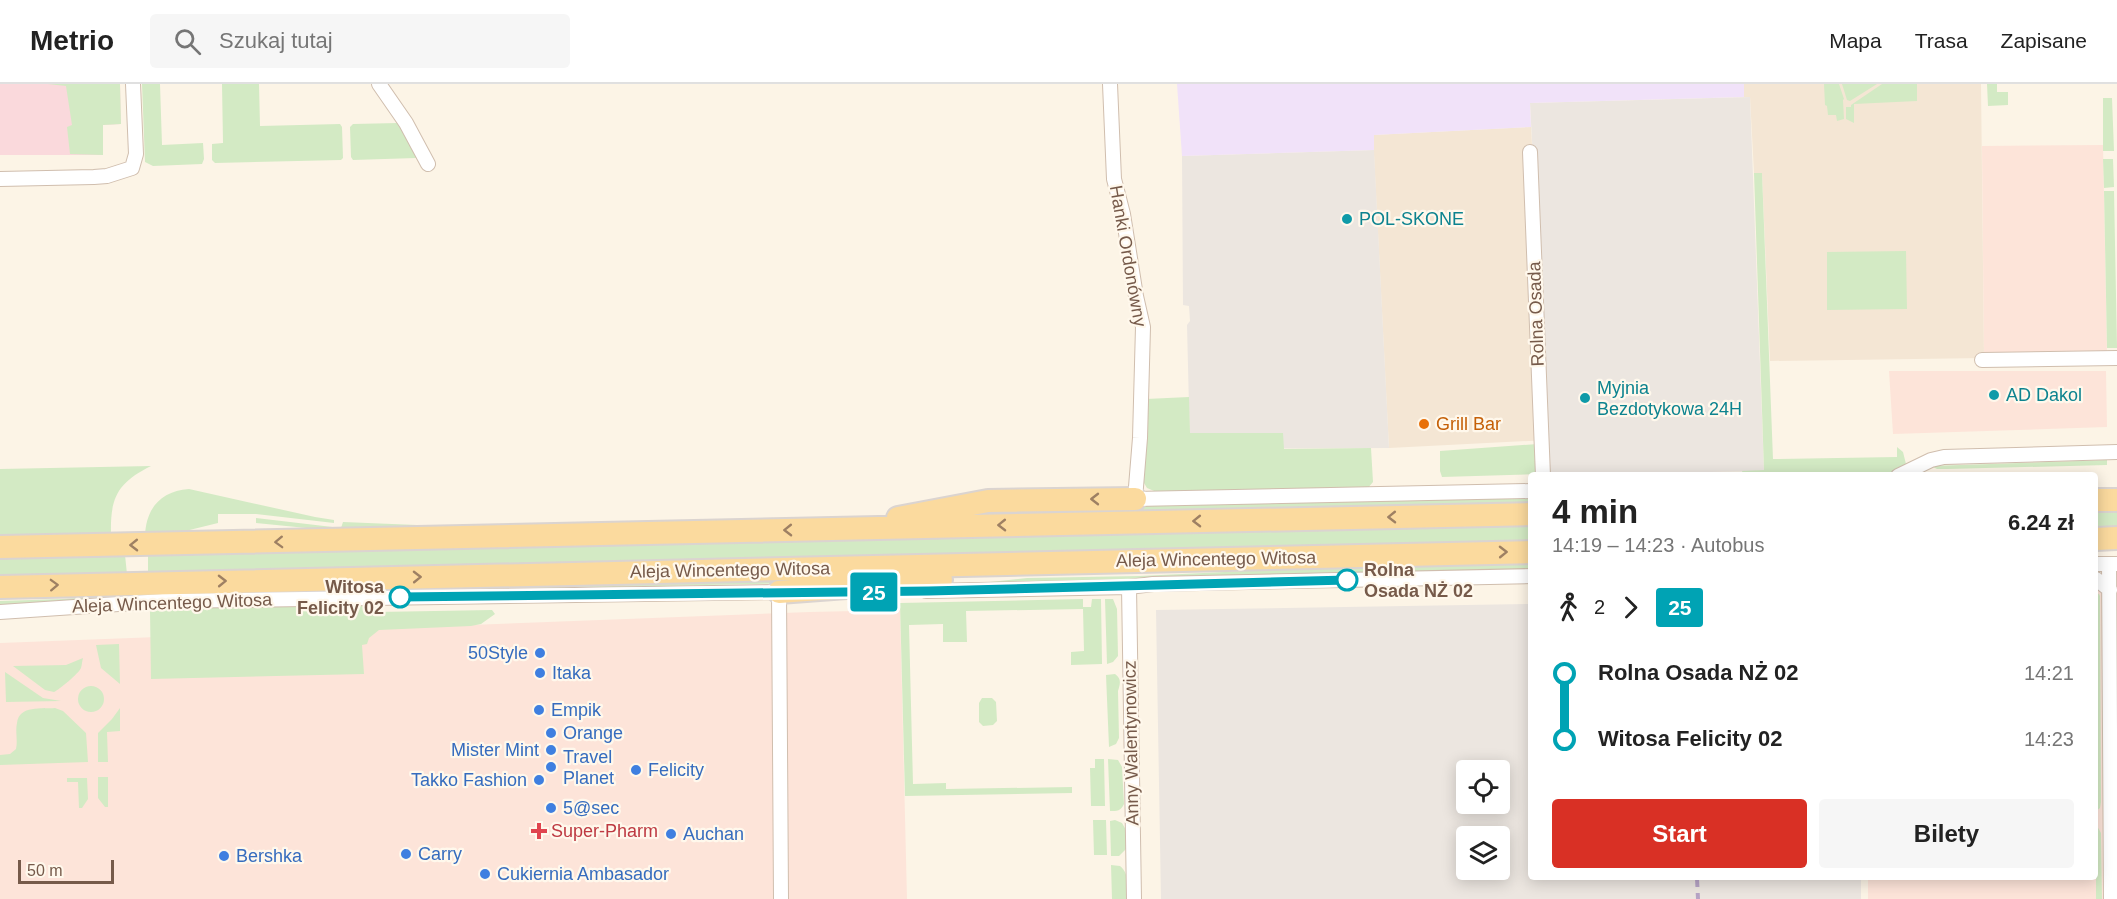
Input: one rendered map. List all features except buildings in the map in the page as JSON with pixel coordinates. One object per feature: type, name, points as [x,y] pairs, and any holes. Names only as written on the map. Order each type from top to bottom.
[{"type":"main road","points":[[846,529],[931,510],[988,501],[1135,499]]},
{"type":"main road","points":[[2098,500],[2117,500]]},
{"type":"main road","points":[[0,547],[1528,514]]},
{"type":"main road","points":[[477,524],[593,533]]},
{"type":"main road","points":[[2098,539],[2117,538]]},
{"type":"main road","name":"Aleja Wincentego Witosa","points":[[0,587],[109,594],[1064,562],[1528,552]]},
{"type":"main road","points":[[779,592],[997,575],[1064,562]]},
{"type":"street","points":[[0,179],[107,176],[132,168],[136,154],[133,84]]},
{"type":"street","points":[[379,84],[406,123],[428,164]]},
{"type":"street","name":"Hanki Ordonówny","points":[[1110,84],[1114,179],[1123,214],[1143,327],[1140,438],[1135,499]]},
{"type":"street","name":"Rolna Osada","points":[[1530,152],[1543,472]]},
{"type":"street","points":[[1982,360],[2117,358]]},
{"type":"street","points":[[1906,472],[1931,460],[1944,457],[2117,452]]},
{"type":"street","points":[[1135,499],[1528,491]]},
{"type":"street","points":[[2107,564],[2113,587],[2111,899]]},
{"type":"street","name":"Aleja Wincentego Witosa","points":[[164,592],[779,592],[1129,587],[1154,584],[1528,576]]},
{"type":"street","points":[[2098,580],[2113,587]]},
{"type":"street","name":"Anny Walentynowicz","points":[[1129,587],[1134,899]]},
{"type":"street","points":[[779,592],[781,899]]},
{"type":"street","name":"Aleja Wincentego Witosa","points":[[0,612],[109,594]]},
{"type":"shaded area","points":[[0,84],[120,84],[121,124],[103,125],[103,155],[0,155]]},
{"type":"shaded area","points":[[1177,84],[1744,84],[1744,97],[1530,103],[1531,127],[1374,135],[1374,150],[1182,156]]},
{"type":"shaded area","points":[[1744,84],[1981,84],[1984,358],[1770,361],[1762,173],[1754,173],[1750,97],[1744,97]]},
{"type":"shaded area","points":[[1750,97],[1764,471],[1550,472],[1530,103]]},
{"type":"shaded area","points":[[1531,127],[1548,440],[1389,448],[1373,135]]},
{"type":"shaded area","points":[[2103,145],[2107,354],[1984,356],[1982,146]]},
{"type":"shaded area","name":"POL-SKONE","points":[[1374,150],[1389,448],[1190,449],[1187,325],[1190,321],[1189,306],[1183,305],[1182,156]]},
{"type":"shaded area","points":[[1889,371],[2106,371],[2107,427],[1893,434]]},
{"type":"shaded area","points":[[2098,588],[2117,588],[2117,899],[1868,899],[1868,880],[2098,880]]},
{"type":"shaded area","points":[[1528,604],[1528,880],[1861,880],[1861,899],[1161,899],[1156,610]]},
{"type":"shaded area","points":[[900,610],[907,899],[0,899],[0,643]]},
{"type":"green space","points":[[48,84],[120,84],[121,124],[103,125],[103,155],[70,154],[67,127],[72,125],[66,86]]},
{"type":"green space","points":[[142,84],[160,84],[162,145],[203,143],[202,164],[153,166],[145,162]]},
{"type":"green space","points":[[222,84],[259,84],[260,126],[340,124],[343,158],[341,160],[215,163],[212,160],[212,144],[223,143]]},
{"type":"green space","points":[[1824,84],[1839,84],[1844,99],[1844,119],[1837,121],[1836,115],[1828,115]]},
{"type":"green space","points":[[1842,84],[1877,84],[1850,101],[1847,100]]},
{"type":"green space","points":[[1882,84],[1917,84],[1917,101],[1854,104],[1854,123],[1846,119],[1846,107],[1851,107],[1851,105]]},
{"type":"green space","points":[[1987,84],[1997,84],[1997,92],[2008,92],[2008,105],[1988,106]]},
{"type":"green space","points":[[2103,98],[2112,98],[2114,151],[2103,151]]},
{"type":"green space","points":[[398,123],[416,158],[353,160],[350,127],[353,124]]},
{"type":"green space","points":[[2103,159],[2113,159],[2114,187],[2104,188]]},
{"type":"green space","points":[[1754,173],[1762,173],[1773,459],[1897,457],[1897,447],[1903,452],[1906,464],[1893,472],[1742,471],[1764,470]]},
{"type":"green space","points":[[2104,191],[2114,191],[2117,348],[2107,348]]},
{"type":"green space","points":[[1906,251],[1907,309],[1827,310],[1827,252]]},
{"type":"green space","points":[[1189,397],[1190,433],[1283,433],[1284,449],[1371,448],[1373,482],[1367,489],[1159,493],[1147,488],[1144,483],[1146,399]]},
{"type":"green space","points":[[1538,444],[1539,472],[1442,477],[1440,451]]},
{"type":"green space","points":[[2107,460],[2107,465],[1947,469],[1937,469],[1931,466]]},
{"type":"green space","points":[[151,466],[130,479],[118,493],[112,511],[111,535],[0,535],[0,469]]},
{"type":"green space","points":[[189,489],[334,520],[334,523],[256,514],[218,514],[218,523],[165,536],[145,536],[148,517],[157,503],[170,493]]},
{"type":"green space","points":[[1528,497],[1528,505],[1164,514],[1119,510],[1111,505]]},
{"type":"green space","points":[[2117,508],[2117,528],[2098,529],[2098,509]]},
{"type":"green space","points":[[256,518],[341,528],[343,522],[466,527],[347,532],[256,523]]},
{"type":"green space","points":[[1528,521],[1528,543],[148,575],[148,554]]},
{"type":"green space","points":[[125,555],[127,574],[0,577],[0,557]]},
{"type":"green space","points":[[1528,560],[1528,570],[1144,578],[1132,581],[962,585],[1027,578],[1140,576],[1329,565]]},
{"type":"green space","points":[[961,573],[846,582],[341,593],[0,606],[0,601],[63,599],[213,588]]},
{"type":"green space","points":[[2098,594],[2100,596],[2100,808],[2098,810]]},
{"type":"green space","points":[[1083,599],[1083,607],[1091,607],[1092,599],[1101,599],[1102,664],[1071,665],[1071,652],[1084,651],[1083,609],[966,611],[967,642],[943,642],[943,624],[909,625],[913,784],[946,783],[946,789],[1072,787],[1072,793],[905,796],[900,603]]},
{"type":"green space","points":[[1105,599],[1113,599],[1117,609],[1118,656],[1113,662],[1107,664]]},
{"type":"green space","points":[[334,604],[376,607],[377,612],[492,610],[495,614],[481,624],[471,626],[379,630],[369,638],[367,644],[362,645],[364,674],[151,679],[150,611],[205,607]]},
{"type":"green space","points":[[119,644],[120,684],[101,668],[96,645]]},
{"type":"green space","points":[[83,658],[81,668],[54,692],[45,690],[13,666],[66,665]]},
{"type":"green space","points":[[5,672],[43,698],[61,701],[6,702]]},
{"type":"green space","points":[[1115,674],[1120,682],[1118,691],[1119,738],[1116,744],[1109,747],[1106,675]]},
{"type":"green space","points":[[91,686],[100,690],[104,699],[100,708],[91,712],[82,708],[78,699],[82,690]]},
{"type":"green space","points":[[982,698],[992,698],[996,702],[997,721],[993,725],[983,726],[979,722],[979,703]]},
{"type":"green space","points":[[55,708],[63,711],[86,733],[88,762],[0,765],[0,755],[10,754],[16,749],[17,723],[22,713],[32,709]]},
{"type":"green space","points":[[120,708],[120,731],[107,732],[108,762],[98,762],[98,733]]},
{"type":"green space","points":[[1095,759],[1104,759],[1105,806],[1091,806],[1090,768],[1095,768]]},
{"type":"green space","points":[[1108,759],[1118,760],[1122,767],[1124,804],[1117,811],[1110,811]]},
{"type":"green space","points":[[98,777],[108,777],[108,807],[105,807],[98,798]]},
{"type":"green space","points":[[67,778],[87,778],[88,799],[82,808],[79,808],[78,782],[67,782]]},
{"type":"green space","points":[[1093,820],[1106,820],[1107,855],[1094,855]]},
{"type":"green space","points":[[1115,820],[1122,823],[1126,830],[1126,849],[1119,856],[1111,856],[1110,821]]},
{"type":"green space","points":[[2098,828],[2101,833],[2102,899],[2096,899]]},
{"type":"green space","points":[[1111,865],[1120,866],[1125,873],[1126,899],[1112,899]]},
{"type":"railway","points":[[1697,880],[1698,899]]},
{"type":"bus line","name":"25","points":[[400,597],[929,591],[1347,580]]},
{"type":"place","name":"POL-SKONE","points":[[1347,219]]},
{"type":"place","name":"AD Dakol","points":[[1994,395]]},
{"type":"place","name":"Myjnia Bezdotykowa 24H","points":[[1585,398]]},
{"type":"place","name":"Grill Bar","points":[[1424,424]]},
{"type":"place","name":"Rolna Osada NŻ 02","points":[[1347,580]]},
{"type":"place","name":"Witosa Felicity 02","points":[[400,597]]},
{"type":"place","name":"50Style","points":[[540,653]]},
{"type":"place","name":"Itaka","points":[[540,673]]},
{"type":"place","name":"Empik","points":[[539,710]]},
{"type":"place","name":"Orange","points":[[551,733]]},
{"type":"place","name":"Mister Mint","points":[[551,750]]},
{"type":"place","name":"Travel Planet","points":[[551,767]]},
{"type":"place","name":"Felicity","points":[[636,770]]},
{"type":"place","name":"Takko Fashion","points":[[539,780]]},
{"type":"place","name":"5@sec","points":[[551,808]]},
{"type":"place","name":"Super-Pharm","points":[[539,831]]},
{"type":"place","name":"Auchan","points":[[671,834]]},
{"type":"place","name":"Carry","points":[[406,854]]},
{"type":"place","name":"Bershka","points":[[224,856]]},
{"type":"place","name":"Cukiernia Ambasador","points":[[485,874]]}]
